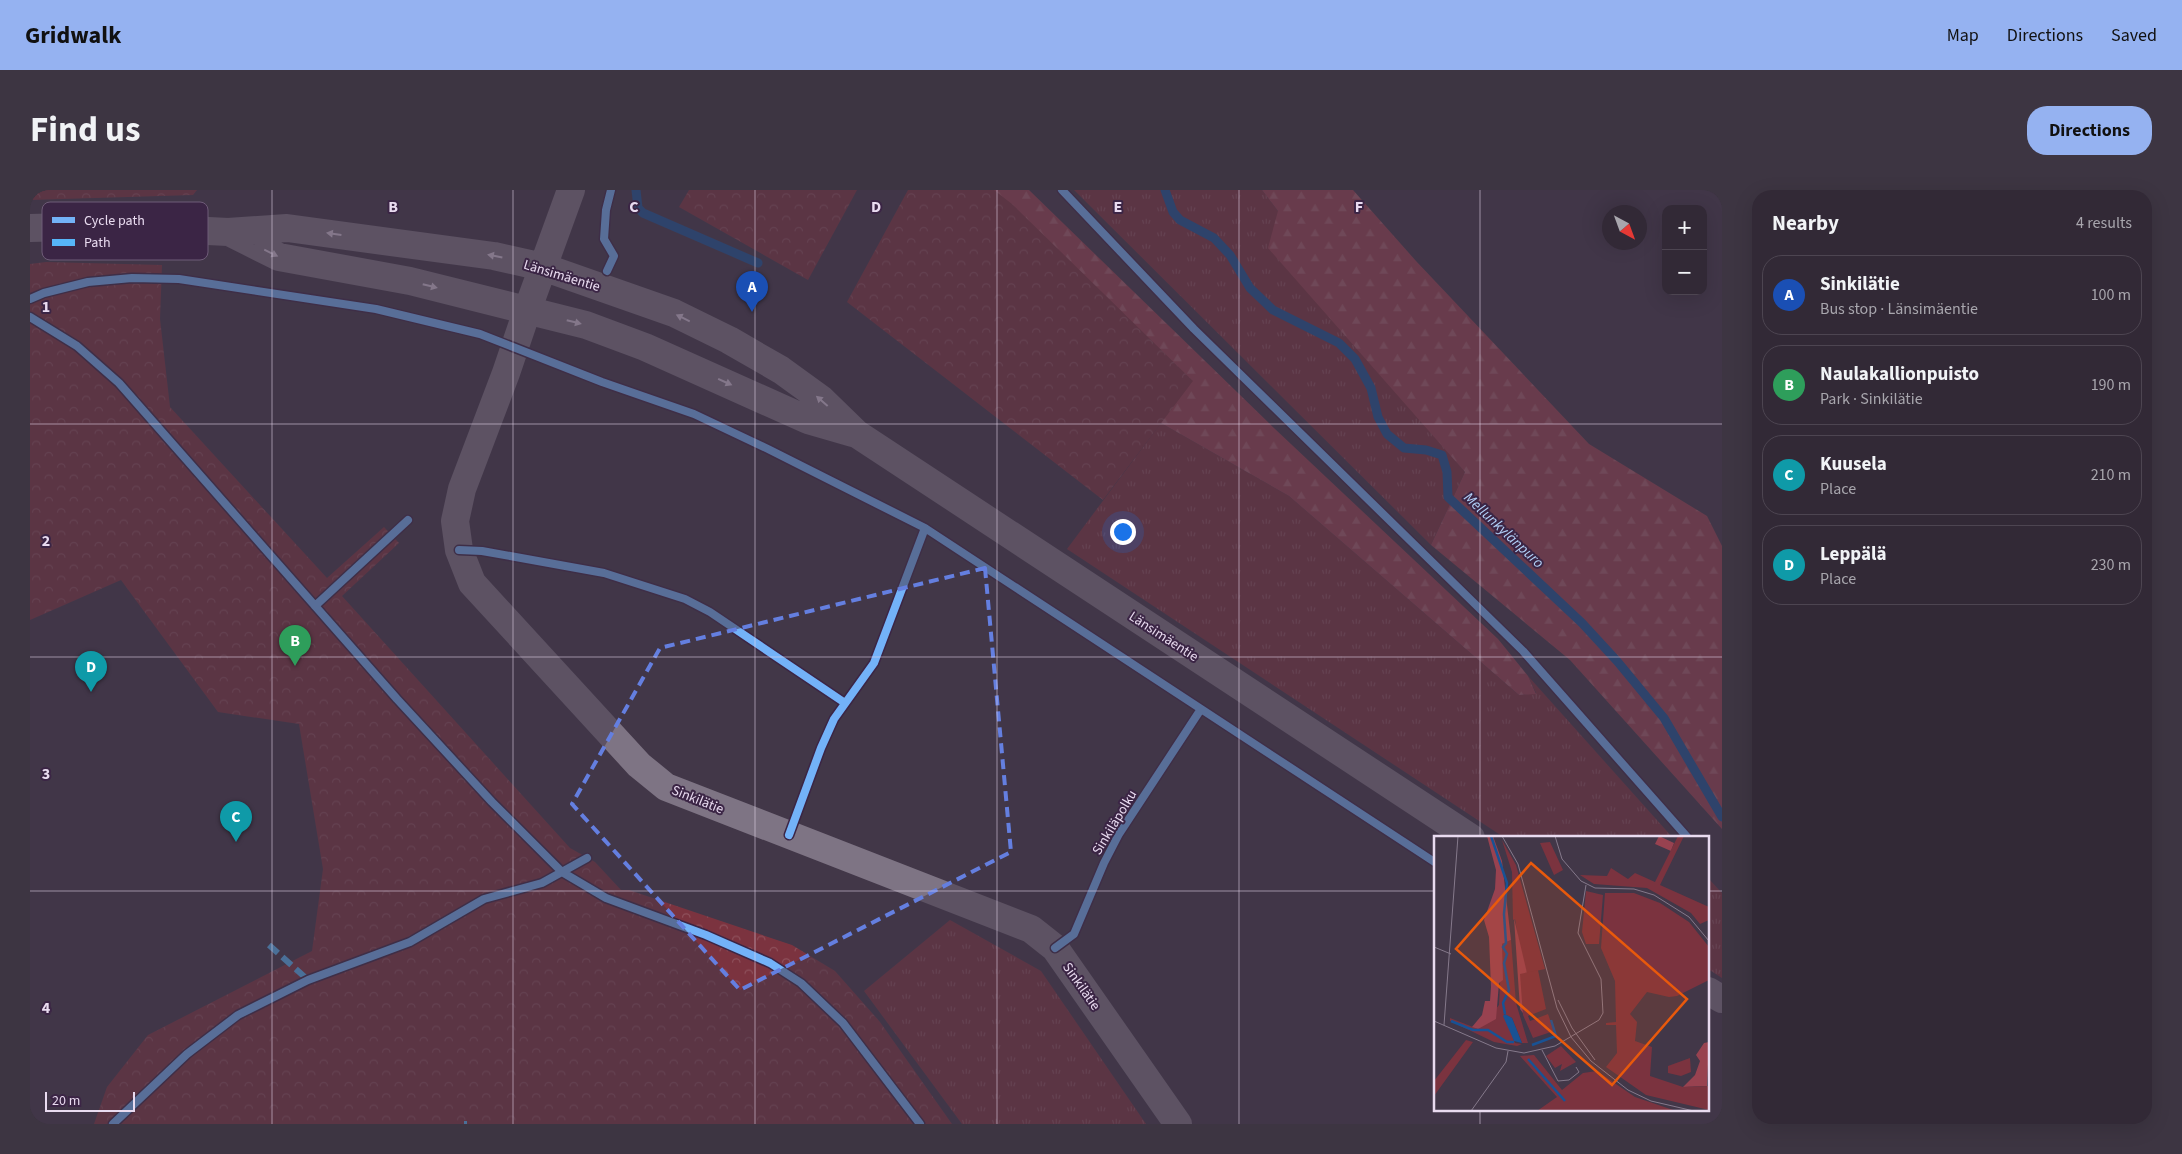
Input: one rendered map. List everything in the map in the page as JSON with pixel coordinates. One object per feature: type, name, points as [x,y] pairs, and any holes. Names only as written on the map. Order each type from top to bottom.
[{"type":"main road","name":"Sinkilätie","points":[[572,190],[526,310],[506,373],[462,489],[456,521],[459,550],[472,582],[639,765],[666,787],[1031,929],[1055,948],[1178,1124]]},
{"type":"main road","name":"Länsimäentie","points":[[208,231],[228,232],[288,228],[476,253],[543,267],[674,314],[729,340],[781,370],[821,399],[857,434],[1468,836]]},
{"type":"main road","name":"Länsimäentie","points":[[228,232],[279,257],[410,281],[586,325],[645,347],[808,420],[857,434]]},
{"type":"main road","points":[[1710,992],[1722,999]]},
{"type":"highlighted area","points":[[985,568],[1011,852],[740,990],[572,804],[660,648]]},
{"type":"green space","points":[[30,190],[197,190],[193,195],[30,200]]},
{"type":"green space","points":[[689,190],[857,190],[808,280],[679,207]]},
{"type":"green space","points":[[908,190],[994,190],[1012,204],[1193,381],[1103,500],[847,302]]},
{"type":"green space","points":[[972,190],[1029,190],[1275,429],[1498,639],[1528,676],[1536,694],[1519,695],[1289,496],[1161,423],[1133,353]]},
{"type":"green space","points":[[1074,190],[1262,190],[1408,405],[1465,472],[1431,545]]},
{"type":"green space","points":[[1262,190],[1353,190],[1416,261],[1589,444],[1707,516],[1722,546],[1722,829],[1570,660],[1431,545],[1465,472],[1268,248],[1278,211]]},
{"type":"green space","points":[[46,262],[162,265],[160,319],[170,407],[327,578],[384,527],[399,543],[342,596],[570,848],[595,862],[621,890],[629,890],[792,945],[835,971],[880,1022],[952,1124],[94,1124],[107,1087],[148,1035],[312,951],[323,869],[299,724],[218,712],[121,580],[30,620],[30,264]]},
{"type":"green space","points":[[1161,423],[1289,496],[1519,695],[1536,693],[1528,676],[1671,836],[1502,836],[1067,549]]},
{"type":"green space","points":[[1710,880],[1722,893],[1722,978],[1710,970]]},
{"type":"green space","points":[[950,920],[1041,971],[1146,1124],[962,1124],[864,991]]},
{"type":"waterway","points":[[636,190],[638,208],[643,213],[758,263]]},
{"type":"waterway","name":"Mellunkylänpuro","points":[[1165,190],[1173,212],[1180,220],[1214,238],[1230,255],[1250,288],[1273,310],[1339,343],[1355,359],[1371,388],[1378,417],[1387,434],[1404,448],[1426,450],[1442,455],[1447,472],[1448,497],[1582,623],[1617,661],[1664,718],[1722,817]]},
{"type":"marked path","points":[[269,945],[308,980]]},
{"type":"cycle path","points":[[607,271],[614,256],[604,239],[606,210],[611,190]]},
{"type":"cycle path","points":[[1062,190],[1194,329],[1523,651],[1686,836]]},
{"type":"cycle path","points":[[30,299],[44,293],[88,282],[132,278],[179,279],[376,309],[480,334],[602,382],[694,414],[925,528],[1434,862]]},
{"type":"cycle path","points":[[30,317],[77,346],[119,383],[397,699],[492,802],[562,872],[606,898],[706,935],[770,963],[801,983],[843,1023],[920,1124]]},
{"type":"cycle path","points":[[315,606],[408,520]]},
{"type":"cycle path","points":[[789,835],[821,748],[834,719],[874,663],[925,528]]},
{"type":"cycle path","points":[[459,550],[482,551],[604,573],[685,599],[710,612],[845,703]]},
{"type":"cycle path","name":"Sinkiläpolku","points":[[1055,948],[1074,934],[1104,863],[1119,834],[1201,709]]},
{"type":"cycle path","points":[[113,1124],[187,1054],[238,1015],[308,980],[410,942],[484,899],[542,883],[587,858]]},
{"type":"place","name":"Sinkilätie","points":[[752,312]]},
{"type":"place","name":"Naulakallionpuisto","points":[[295,666]]},
{"type":"place","name":"Leppälä","points":[[91,692]]},
{"type":"place","name":"Kuusela","points":[[236,842]]}]
